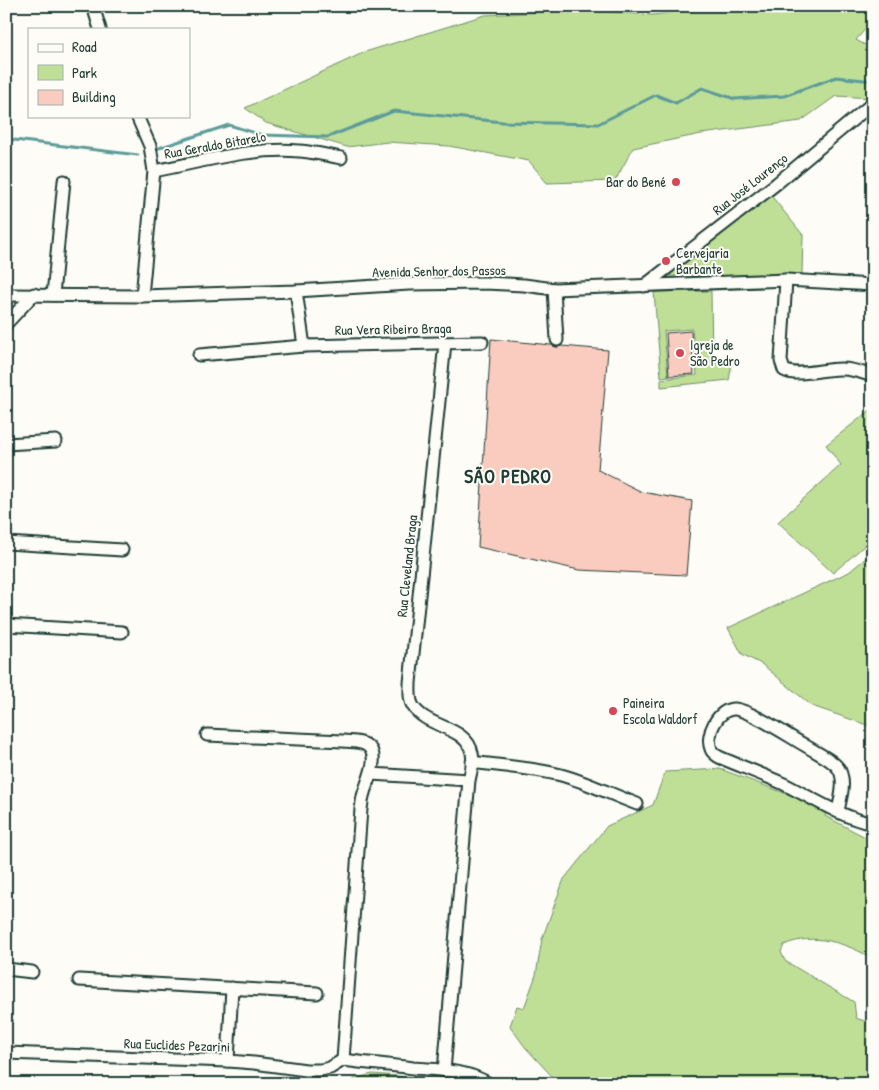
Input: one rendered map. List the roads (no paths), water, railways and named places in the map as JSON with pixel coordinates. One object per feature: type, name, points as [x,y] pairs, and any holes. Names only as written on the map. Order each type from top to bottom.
[{"type":"street","points":[[94,6],[100,28]]},
{"type":"street","name":"Rua José Lourenço","points":[[644,286],[776,184],[873,104]]},
{"type":"street","points":[[139,118],[150,146],[154,171],[142,296]]},
{"type":"street","name":"Rua Geraldo Bitarelo","points":[[154,171],[247,152],[275,150],[299,151],[340,158]]},
{"type":"street","points":[[53,295],[64,181]]},
{"type":"street","points":[[786,280],[782,361],[784,370],[793,373],[842,369],[873,376]]},
{"type":"street","name":"Avenida Senhor dos Passos","points":[[6,295],[142,296],[296,291],[409,284],[486,283],[554,289],[786,280],[873,285]]},
{"type":"street","points":[[554,289],[557,340]]},
{"type":"street","points":[[296,291],[304,346]]},
{"type":"street","points":[[6,324],[34,294]]},
{"type":"street","name":"Rua Vera Ribeiro Braga","points":[[199,355],[304,346],[482,342]]},
{"type":"street","name":"Rua Cleveland Braga","points":[[446,343],[412,660],[410,696],[413,706],[420,714],[463,738],[469,745],[472,762]]},
{"type":"street","points":[[6,444],[56,442]]},
{"type":"street","points":[[6,543],[122,550]]},
{"type":"street","points":[[6,625],[122,632]]},
{"type":"street","points":[[838,811],[842,792],[842,775],[832,762],[746,712],[736,709],[728,710],[721,714],[715,722],[709,741],[713,753],[784,784],[838,811],[862,822],[873,824]]},
{"type":"street","points":[[208,735],[357,742],[370,748],[373,756],[373,765],[361,809],[343,1060],[444,1071],[468,1075],[483,1080],[488,1084]]},
{"type":"street","points":[[444,1071],[472,762],[560,775],[586,783],[638,804]]},
{"type":"street","points":[[371,774],[469,780]]},
{"type":"street","points":[[6,969],[32,972]]},
{"type":"street","points":[[79,980],[317,993]]},
{"type":"street","points":[[228,1061],[232,988]]},
{"type":"street","name":"Rua Euclides Pezarini","points":[[6,1054],[228,1061],[306,1070],[330,1068],[343,1060]]},
{"type":"waterway","points":[[156,149],[229,125],[262,135],[328,137],[394,111],[503,122],[598,124],[656,95],[676,103],[702,88],[735,99],[784,96],[836,77],[873,81]]},
{"type":"waterway","points":[[6,139],[138,155]]},
{"type":"place","name":"Bar do Bené","points":[[676,182]]},
{"type":"place","name":"Cervejaria Barbante","points":[[666,261]]},
{"type":"place","name":"Igreja de São Pedro","points":[[680,353]]},
{"type":"place","name":"Paineira Escola Waldorf","points":[[613,711]]},
{"type":"district","name":"SÃO PEDRO","points":[[508,476]]}]
